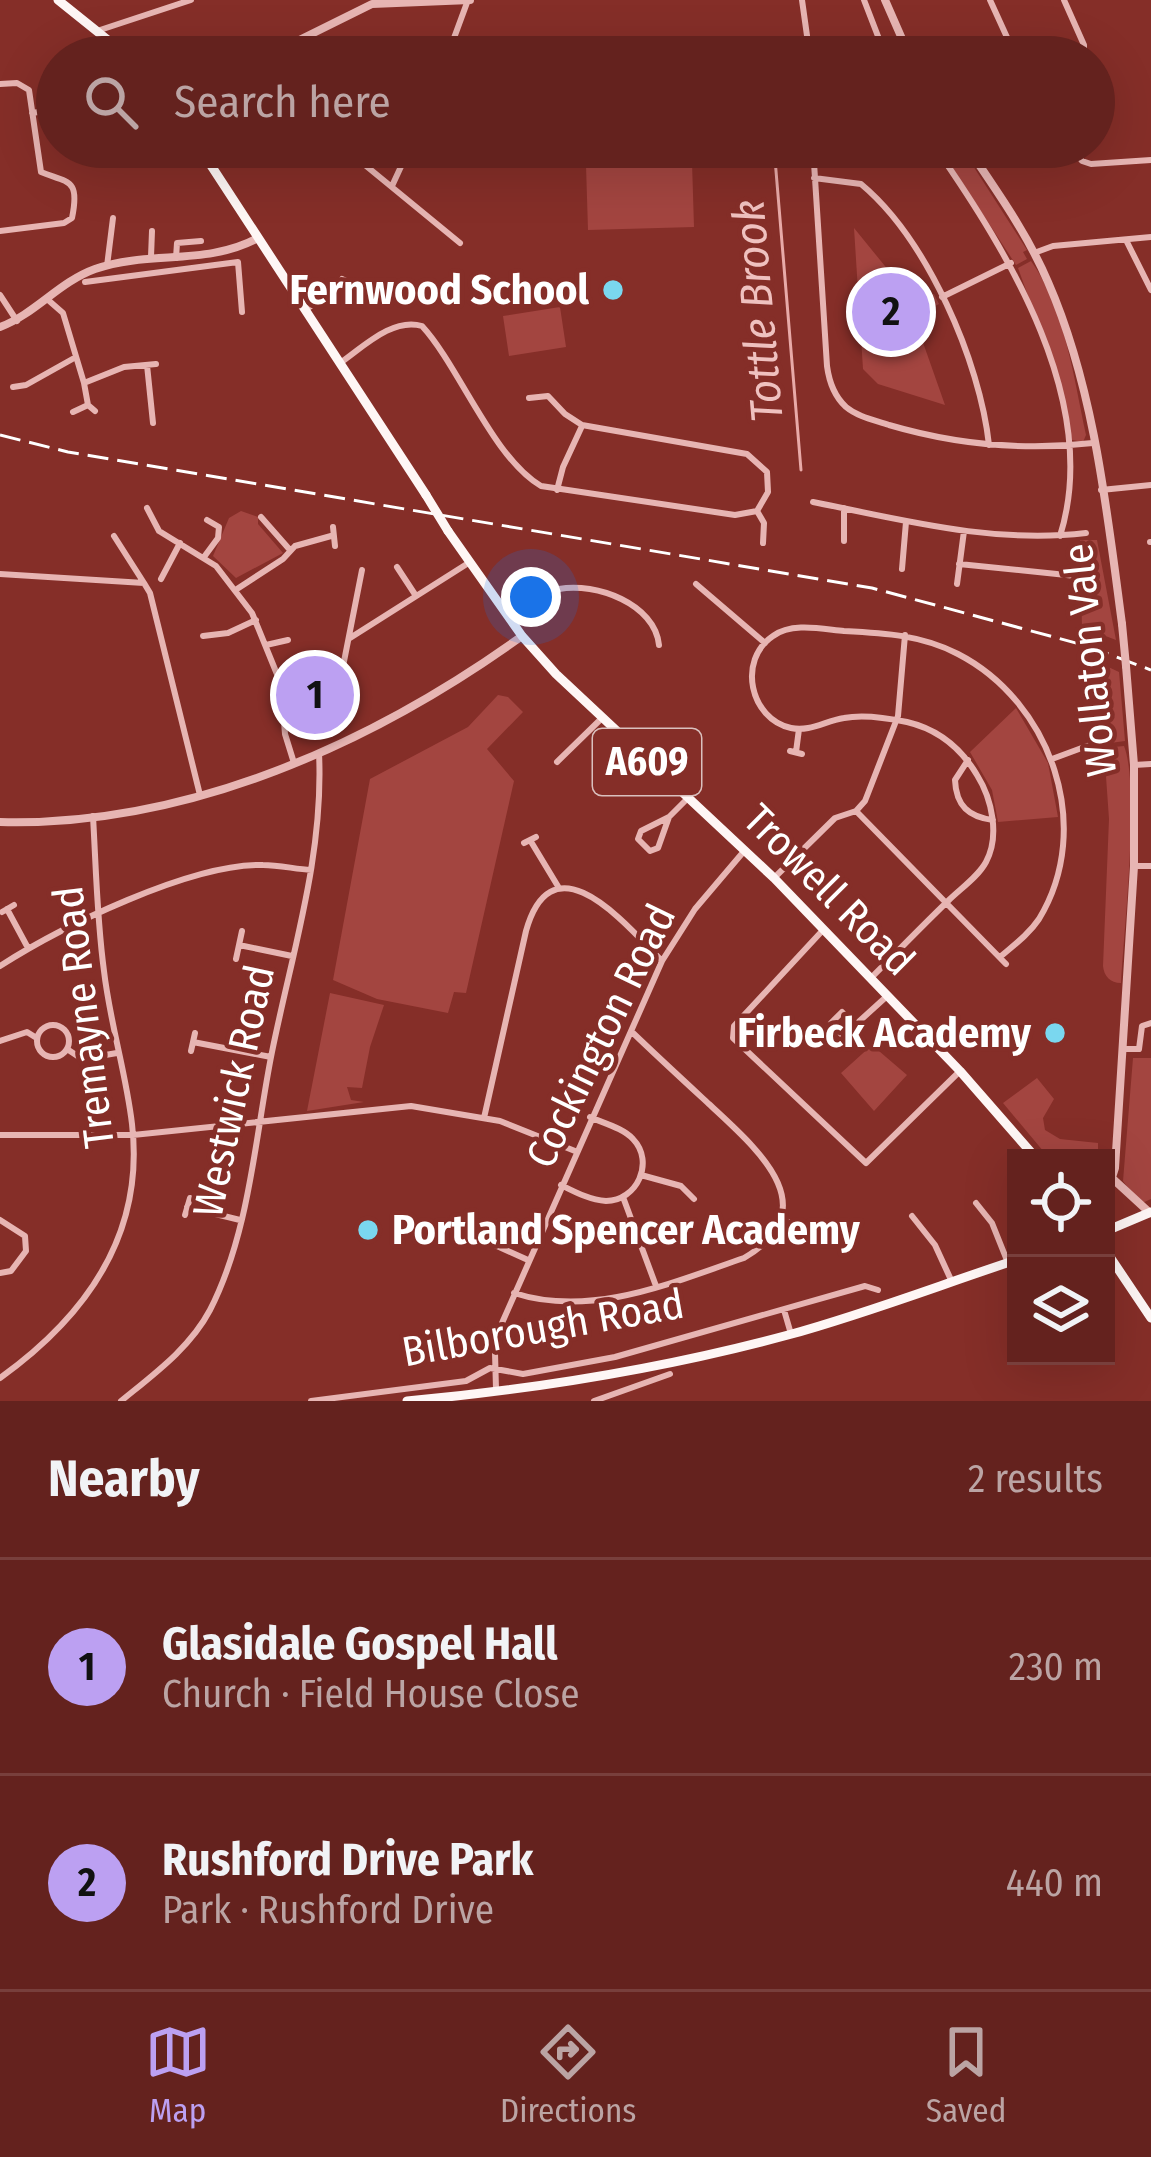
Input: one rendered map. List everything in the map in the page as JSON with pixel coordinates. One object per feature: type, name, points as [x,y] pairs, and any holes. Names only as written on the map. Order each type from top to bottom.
[{"type":"main road","points":[[64,2],[106,36]]},
{"type":"main road","name":"Trowell Road","points":[[213,168],[448,531],[522,636],[601,719],[774,878],[960,1071],[1028,1149]]},
{"type":"main road","points":[[1115,1227],[1150,1212]]},
{"type":"main road","points":[[1110,1257],[1151,1318]]},
{"type":"main road","name":"Bilborough Road","points":[[407,1401],[614,1376],[791,1334],[1007,1264]]},
{"type":"street","points":[[100,30],[191,0]]},
{"type":"street","points":[[307,36],[372,4],[469,0],[454,36]]},
{"type":"street","points":[[802,0],[806,36]]},
{"type":"street","points":[[864,0],[878,36]]},
{"type":"street","points":[[886,0],[901,36]]},
{"type":"street","points":[[990,0],[1006,36]]},
{"type":"street","points":[[1064,0],[1080,36]]},
{"type":"street","points":[[0,84],[17,83],[28,90],[36,139]]},
{"type":"street","points":[[32,112],[36,112]]},
{"type":"street","points":[[1115,162],[1151,160]]},
{"type":"street","points":[[0,231],[72,218],[72,184],[65,176],[41,172],[40,168]]},
{"type":"street","points":[[369,168],[460,243]]},
{"type":"street","points":[[392,186],[400,168]]},
{"type":"street","points":[[814,168],[826,366],[837,396],[861,416],[940,438],[989,445],[1093,443]]},
{"type":"street","name":"Wollaton Vale","points":[[949,168],[1011,263],[1050,359],[1071,484],[1060,536]]},
{"type":"street","name":"Wollaton Vale","points":[[980,168],[1034,253],[1066,331],[1093,443],[1122,625],[1134,765],[1134,866],[1115,1149]]},
{"type":"street","points":[[814,178],[849,180],[866,188],[910,244],[942,298],[971,370],[989,445]]},
{"type":"street","points":[[112,218],[112,265],[117,278]]},
{"type":"street","points":[[151,257],[152,231]]},
{"type":"street","points":[[1034,253],[1053,245],[1151,237]]},
{"type":"street","points":[[85,282],[218,260],[258,238]]},
{"type":"street","points":[[1126,238],[1151,290]]},
{"type":"street","points":[[176,259],[178,243],[200,241]]},
{"type":"street","points":[[0,327],[17,321],[77,278],[151,257],[238,262],[244,311]]},
{"type":"street","points":[[942,298],[1011,263]]},
{"type":"street","points":[[305,310],[340,286]]},
{"type":"street","points":[[0,295],[17,321]]},
{"type":"street","points":[[47,299],[63,313],[91,408],[73,412]]},
{"type":"street","points":[[340,363],[395,326],[422,326],[525,474],[541,486],[735,515],[757,511],[768,492],[770,479],[763,466],[747,454],[582,425],[544,395],[529,398]]},
{"type":"street","points":[[13,387],[26,385],[76,357]]},
{"type":"street","points":[[84,383],[124,367],[152,364],[153,423]]},
{"type":"street","points":[[553,400],[559,388]]},
{"type":"street","points":[[557,490],[582,425]]},
{"type":"street","points":[[1101,490],[1151,485]]},
{"type":"street","points":[[813,502],[964,531],[1086,533]]},
{"type":"street","points":[[147,508],[159,531],[204,557],[237,589],[256,620],[281,684],[285,734],[294,764]]},
{"type":"street","points":[[844,508],[844,541]]},
{"type":"street","points":[[757,511],[764,523],[763,543]]},
{"type":"street","points":[[260,518],[276,529],[290,550]]},
{"type":"street","points":[[204,557],[218,538],[221,523],[207,520]]},
{"type":"street","points":[[902,569],[906,522]]},
{"type":"street","points":[[957,584],[964,531]]},
{"type":"street","points":[[237,589],[304,542],[332,532],[335,546]]},
{"type":"street","points":[[114,536],[150,592],[200,795]]},
{"type":"street","points":[[161,579],[173,572],[180,543]]},
{"type":"street","points":[[350,638],[470,562]]},
{"type":"street","points":[[959,564],[1076,576]]},
{"type":"street","points":[[397,566],[416,596]]},
{"type":"street","points":[[336,702],[362,570]]},
{"type":"street","points":[[0,574],[144,583]]},
{"type":"street","points":[[702,586],[764,643]]},
{"type":"street","points":[[511,621],[556,589],[625,593],[658,645]]},
{"type":"street","points":[[201,636],[228,633],[256,620]]},
{"type":"street","points":[[856,811],[946,903],[1003,960],[1038,919],[1060,865],[1064,818],[1052,759],[1024,710],[992,677],[958,654],[905,635],[795,628],[764,643],[752,667],[757,701],[778,724],[799,729],[847,717],[897,720],[937,734],[968,760],[986,791],[993,820],[986,863],[946,903],[871,978]]},
{"type":"street","points":[[774,878],[835,818],[856,811],[865,801],[897,720],[905,635]]},
{"type":"street","points":[[266,645],[288,636],[288,650]]},
{"type":"street","points":[[0,823],[93,816],[200,795],[294,764],[401,714],[522,636]]},
{"type":"street","points":[[557,762],[601,719]]},
{"type":"street","points":[[796,752],[799,729]]},
{"type":"street","points":[[1052,759],[1106,739]]},
{"type":"street","name":"Westwick Road","points":[[121,1401],[192,1339],[220,1288],[240,1220],[312,871],[319,754]]},
{"type":"street","points":[[968,760],[955,780],[960,803],[972,816],[993,820]]},
{"type":"street","points":[[1134,765],[1151,764]]},
{"type":"street","points":[[669,817],[658,848],[642,847],[641,831],[669,817],[688,799]]},
{"type":"street","name":"Tremayne Road","points":[[0,1378],[59,1330],[92,1291],[116,1250],[129,1189],[133,1135],[99,915],[93,816]]},
{"type":"street","points":[[530,840],[559,889]]},
{"type":"street","name":"Cockington Road","points":[[496,1393],[498,1337],[590,1117],[662,961],[695,909],[745,850]]},
{"type":"street","points":[[0,967],[67,926],[218,872],[260,865],[312,871]]},
{"type":"street","points":[[1134,866],[1151,866]]},
{"type":"street","points":[[484,1118],[531,914],[559,889],[594,895],[662,961]]},
{"type":"street","points":[[7,908],[28,948]]},
{"type":"street","points":[[824,929],[734,1026],[733,1038],[866,1163],[960,1071]]},
{"type":"street","points":[[236,959],[242,931]]},
{"type":"street","points":[[239,945],[292,956]]},
{"type":"street","points":[[854,1025],[888,995]]},
{"type":"street","points":[[1122,1049],[1139,1049],[1142,1026],[1151,1023]]},
{"type":"street","points":[[46,1027],[59,1027],[67,1034],[67,1048],[56,1057],[44,1055],[37,1047],[37,1037],[46,1027]]},
{"type":"street","points":[[0,1041],[27,1032],[37,1037]]},
{"type":"street","points":[[514,1293],[572,1304],[620,1298],[744,1258],[762,1248],[781,1220],[780,1182],[752,1142],[632,1033]]},
{"type":"street","points":[[193,1042],[271,1057]]},
{"type":"street","points":[[67,1048],[82,1059],[117,1053]]},
{"type":"street","points":[[0,1136],[133,1135],[411,1106],[484,1118],[575,1151]]},
{"type":"street","points":[[560,1185],[611,1201],[622,1197],[641,1174],[642,1156],[631,1136],[590,1117]]},
{"type":"street","points":[[641,1174],[681,1186],[694,1199]]},
{"type":"street","points":[[1115,1180],[1150,1212]]},
{"type":"street","points":[[622,1197],[656,1286]]},
{"type":"street","points":[[976,1203],[1009,1257]]},
{"type":"street","points":[[188,1206],[240,1220]]},
{"type":"street","points":[[912,1216],[935,1245],[952,1282]]},
{"type":"street","points":[[0,1220],[25,1236],[26,1251],[11,1271],[0,1273]]},
{"type":"street","points":[[781,1220],[833,1234]]},
{"type":"street","points":[[486,1241],[527,1260]]},
{"type":"street","name":"Bilborough Road","points":[[311,1401],[466,1381],[495,1367],[523,1374],[596,1361],[865,1286],[878,1290]]},
{"type":"street","points":[[784,1310],[791,1334]]},
{"type":"street","name":"Bilborough Road","points":[[594,1401],[670,1374]]},
{"type":"street","name":"Bilborough Road","points":[[614,1376],[621,1393]]},
{"type":"shaded area","points":[[586,168],[692,168],[694,227],[588,230]]},
{"type":"shaded area","points":[[953,168],[974,168],[1027,250],[1023,252],[1027,259],[1016,265]]},
{"type":"shaded area","points":[[854,228],[889,271],[908,306],[934,294],[939,304],[914,317],[945,405],[878,384],[863,369]]},
{"type":"shaded area","points":[[1031,261],[1052,300],[1067,345],[1086,435],[1083,442],[1072,440],[1056,373],[1018,268]]},
{"type":"shaded area","points":[[560,307],[566,347],[509,356],[503,316]]},
{"type":"shaded area","points":[[241,511],[258,517],[258,524],[283,553],[236,578],[213,556],[229,518]]},
{"type":"shaded area","points":[[1080,540],[1097,540],[1116,640],[1082,627]]},
{"type":"shaded area","points":[[1089,658],[1119,672],[1125,741],[1110,743],[1108,732],[1099,733]]},
{"type":"shaded area","points":[[498,695],[508,697],[523,712],[487,749],[514,781],[466,993],[454,992],[448,1013],[377,999],[333,980],[370,779],[468,727]]},
{"type":"shaded area","points":[[1016,708],[1048,763],[1058,817],[998,822],[992,790],[970,752]]},
{"type":"shaded area","points":[[1124,746],[1131,825],[1121,983],[1108,978],[1103,966],[1109,819],[1104,748]]},
{"type":"shaded area","points":[[330,993],[384,1005],[362,1088],[347,1087],[351,1100],[364,1102],[307,1111]]},
{"type":"shaded area","points":[[872,1045],[907,1075],[874,1111],[841,1073]]},
{"type":"shaded area","points":[[1133,1058],[1151,1058],[1151,1199],[1140,1204],[1123,1181]]},
{"type":"shaded area","points":[[1037,1078],[1054,1099],[1043,1118],[1045,1130],[1060,1139],[1098,1143],[1098,1149],[1041,1149],[1003,1103]]},
{"type":"waterway","name":"Tottle Brook","points":[[776,168],[801,470]]},
{"type":"railway","points":[[0,435],[68,452],[872,588],[1087,646],[1151,670]]},
{"type":"place","name":"Fernwood School","points":[[613,290]]},
{"type":"place","name":"Rushford Drive Park","points":[[891,312]]},
{"type":"place","name":"Glasidale Gospel Hall","points":[[315,695]]},
{"type":"place","name":"Firbeck Academy","points":[[1055,1033]]},
{"type":"place","name":"Portland Spencer Academy","points":[[368,1230]]}]
